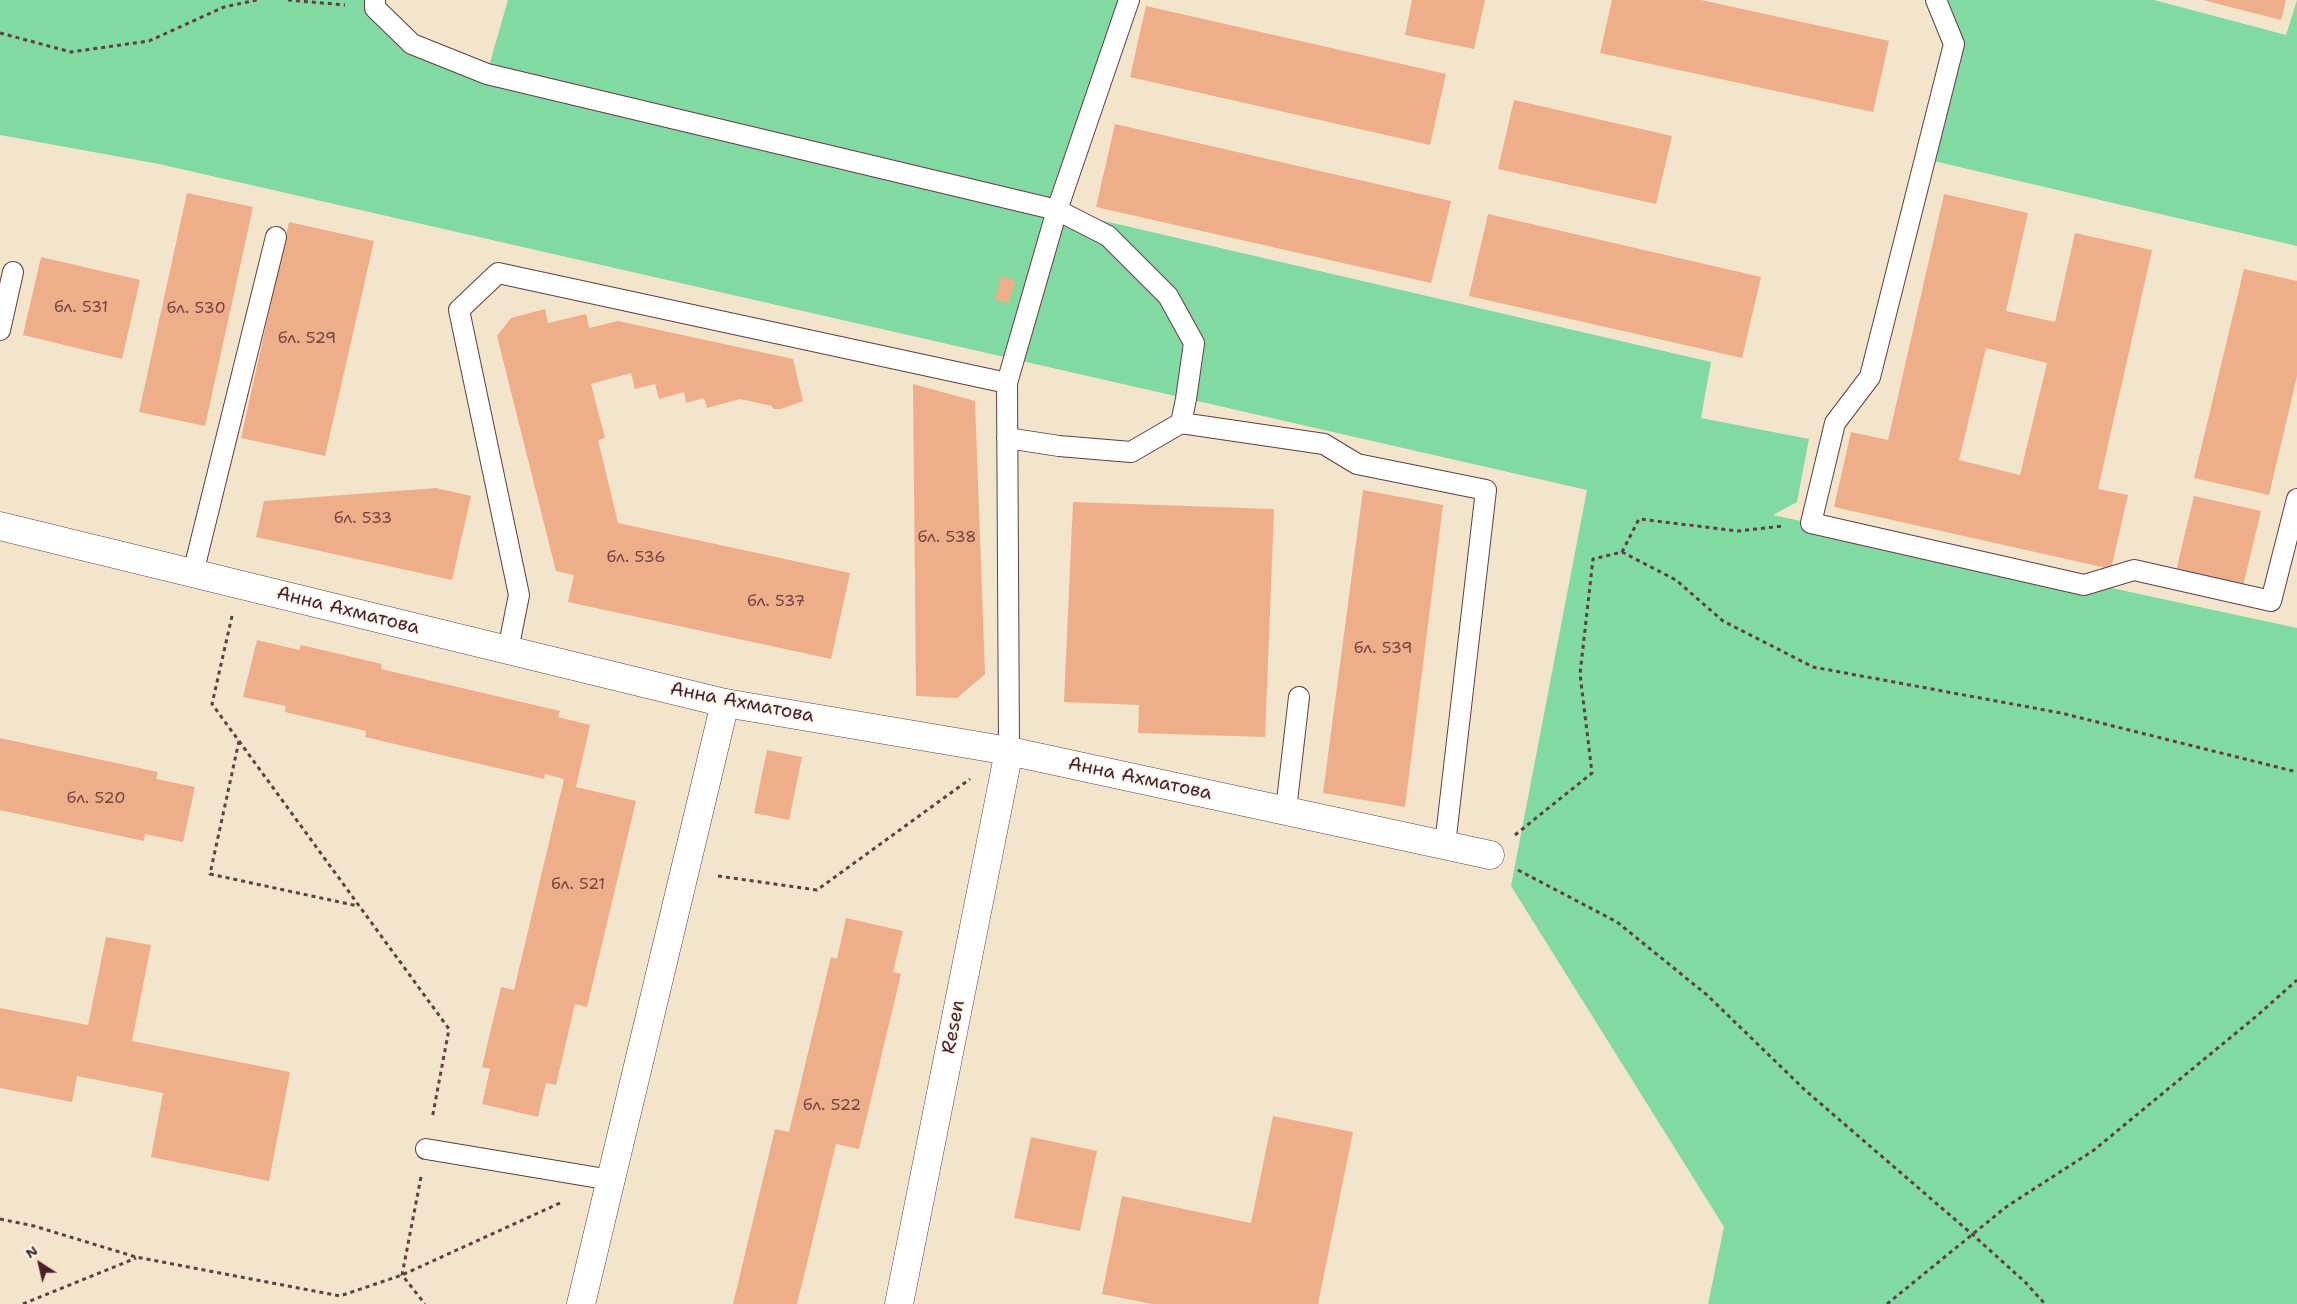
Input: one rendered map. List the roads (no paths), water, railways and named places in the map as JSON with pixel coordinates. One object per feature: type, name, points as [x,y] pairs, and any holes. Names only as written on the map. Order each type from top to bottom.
[{"type":"street","name":"Анна Ахматова","points":[[0,526],[725,703],[1008,750],[1490,855]]},
{"type":"street","points":[[581,1304],[725,703]]},
{"type":"street","name":"Resen","points":[[899,1304],[1008,750]]},
{"type":"lane","points":[[1008,750],[1007,383],[1057,210],[1129,0]]},
{"type":"lane","points":[[1936,0],[1954,44],[1870,377],[1835,422],[1812,523],[2084,585],[2134,570],[2271,601],[2297,499]]},
{"type":"lane","points":[[375,4],[412,44],[486,74],[1057,210],[1108,236],[1168,296],[1194,343],[1186,399],[1180,423]]},
{"type":"lane","points":[[193,574],[276,237]]},
{"type":"lane","points":[[0,330],[13,272]]},
{"type":"lane","points":[[508,650],[519,595],[459,310],[498,273],[1007,383]]},
{"type":"lane","points":[[1007,438],[1059,446],[1131,452],[1180,423],[1324,444],[1357,464],[1486,490],[1445,844]]},
{"type":"lane","points":[[1286,810],[1299,697]]},
{"type":"lane","points":[[426,1149],[611,1180]]}]
